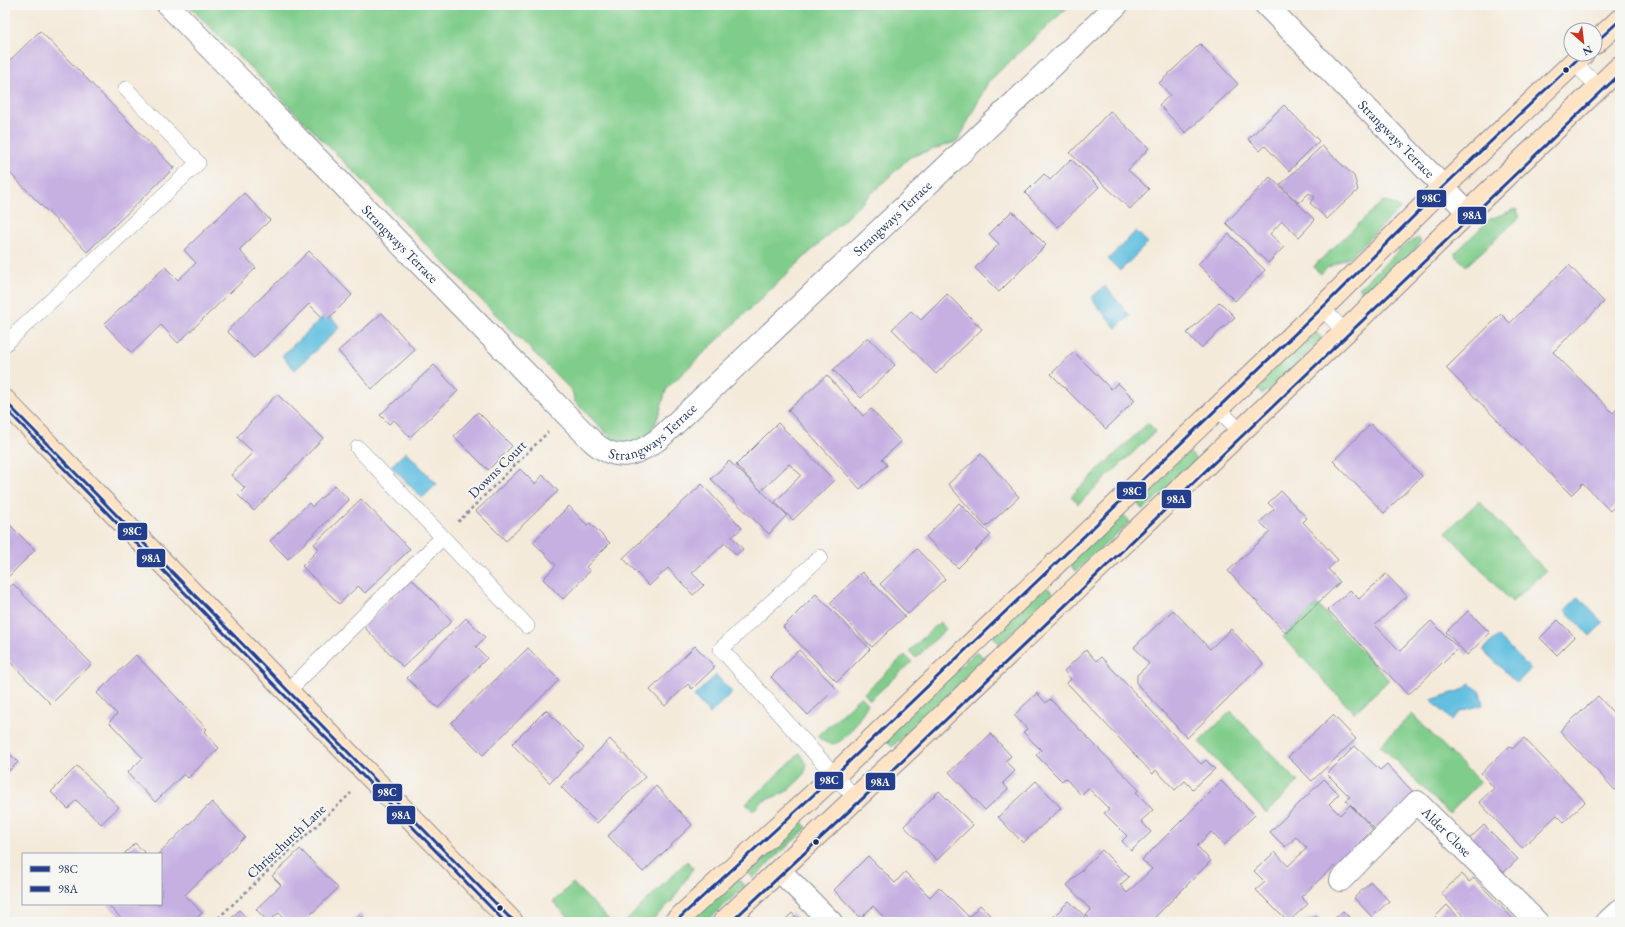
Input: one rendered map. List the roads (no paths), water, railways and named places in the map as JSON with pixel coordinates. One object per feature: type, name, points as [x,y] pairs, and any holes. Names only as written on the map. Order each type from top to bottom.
[{"type":"street","name":"Strangways Terrace","points":[[168,5],[566,414],[602,450],[613,454],[631,453],[648,447],[660,438],[1117,5]]},
{"type":"street","name":"Strangways Terrace","points":[[1266,5],[1444,186],[1575,62]]},
{"type":"street","points":[[1603,36],[1620,20]]},
{"type":"street","points":[[724,922],[856,799],[1346,332],[1468,212],[1620,67]]},
{"type":"street","points":[[675,922],[834,776],[1322,308],[1444,186],[1468,212]]},
{"type":"street","points":[[5,401],[512,920]]},
{"type":"street","name":"Alder Close","points":[[1341,880],[1417,802],[1537,922]]},
{"type":"street","points":[[780,870],[831,922]]},
{"type":"street","points":[[1607,922],[1620,910]]},
{"type":"lane","points":[[1582,62],[1599,87]]},
{"type":"lane","points":[[5,344],[198,163],[126,88]]},
{"type":"lane","points":[[1322,308],[1346,332]]},
{"type":"lane","points":[[1218,408],[1241,432]]},
{"type":"lane","points":[[358,448],[527,626]]},
{"type":"lane","points":[[288,691],[442,538]]},
{"type":"lane","points":[[820,557],[721,648],[856,799]]},
{"type":"water","points":[[1136,231],[1148,243],[1120,271],[1108,259]]},
{"type":"water","points":[[1105,286],[1130,316],[1116,328],[1091,298]]},
{"type":"water","points":[[327,313],[340,327],[295,370],[282,356]]},
{"type":"water","points":[[406,452],[437,484],[422,498],[391,466]]},
{"type":"water","points":[[1578,597],[1603,623],[1590,636],[1565,610]]},
{"type":"water","points":[[1498,636],[1531,669],[1517,683],[1483,650]]},
{"type":"water","points":[[716,675],[732,692],[710,714],[694,696]]},
{"type":"water","points":[[1469,684],[1480,691],[1483,705],[1460,711],[1452,721],[1431,700],[1465,689]]}]
